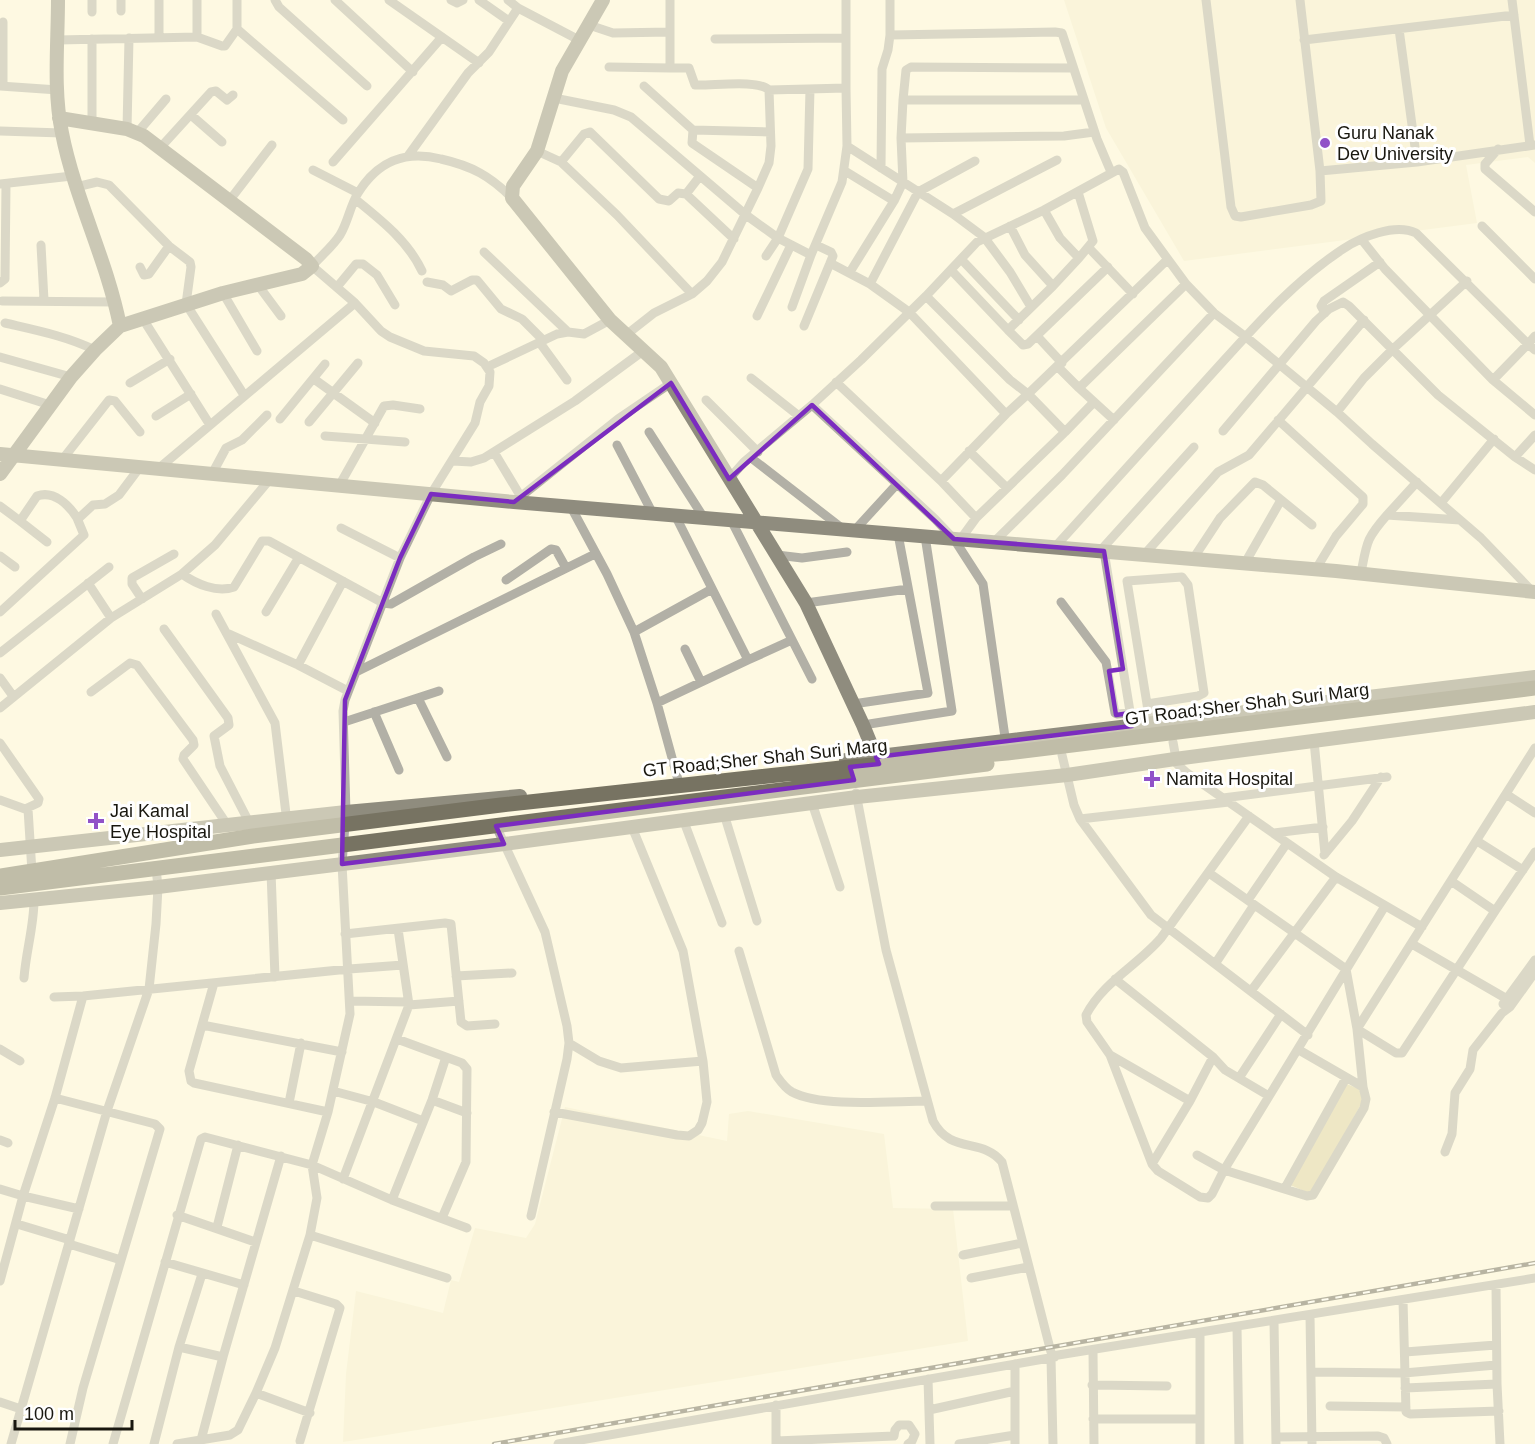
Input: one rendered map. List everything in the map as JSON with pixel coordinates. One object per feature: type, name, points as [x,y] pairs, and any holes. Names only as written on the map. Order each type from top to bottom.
[{"type":"main road","name":"GT Road;Sher Shah Suri Marg","points":[[0,888],[496,826],[852,774],[878,766],[1006,748],[1132,725],[1535,688]]},
{"type":"main road","name":"GT Road;Sher Shah Suri Marg","points":[[878,766],[1062,755],[1535,698]]},
{"type":"main road","name":"GT Road;Sher Shah Suri Marg","points":[[0,876],[32,872],[252,830],[501,805],[679,784],[852,774]]},
{"type":"street","points":[[58,0],[59,118],[74,181],[115,302],[120,326]]},
{"type":"street","points":[[92,0],[92,12]]},
{"type":"street","points":[[121,0],[121,11]]},
{"type":"street","points":[[159,0],[159,37]]},
{"type":"street","points":[[197,0],[197,37]]},
{"type":"street","points":[[58,40],[197,37],[225,46],[237,29],[237,0]]},
{"type":"street","points":[[275,0],[279,7],[367,86]]},
{"type":"street","points":[[335,0],[413,72]]},
{"type":"street","points":[[390,0],[479,63]]},
{"type":"street","points":[[451,0],[457,3],[463,0]]},
{"type":"street","points":[[479,0],[509,21]]},
{"type":"street","points":[[508,0],[518,8],[579,40]]},
{"type":"street","points":[[512,198],[513,186],[537,152],[562,70],[603,0]]},
{"type":"street","points":[[670,0],[670,68]]},
{"type":"street","points":[[792,307],[845,171],[847,146],[846,0]]},
{"type":"street","points":[[881,168],[882,69],[890,35],[890,0]]},
{"type":"street","points":[[1206,0],[1232,212],[1235,216],[1241,217],[1317,204],[1321,201],[1320,171],[1300,0]]},
{"type":"street","points":[[1320,171],[1417,162],[1532,145],[1512,0]]},
{"type":"street","points":[[408,156],[518,8]]},
{"type":"street","points":[[1304,40],[1514,15]]},
{"type":"street","points":[[3,22],[2,86],[58,90]]},
{"type":"street","points":[[589,25],[613,33],[670,32]]},
{"type":"street","points":[[237,29],[343,120]]},
{"type":"street","points":[[1399,29],[1417,162]]},
{"type":"street","points":[[890,35],[1059,32],[1064,36],[1072,68],[1094,132],[1111,172]]},
{"type":"street","points":[[333,162],[442,37]]},
{"type":"street","points":[[129,38],[132,131]]},
{"type":"street","points":[[715,39],[846,38]]},
{"type":"street","points":[[92,39],[92,123]]},
{"type":"street","points":[[609,67],[689,68],[695,85],[762,84],[769,90],[846,88]]},
{"type":"street","points":[[850,272],[894,201],[903,182],[901,138],[903,100],[905,73],[910,67],[1072,68]]},
{"type":"street","points":[[644,86],[693,130],[770,132]]},
{"type":"street","points":[[765,256],[778,238],[808,169],[810,89]]},
{"type":"street","points":[[626,335],[654,313],[692,294],[715,271],[734,239],[769,163],[771,146],[769,90]]},
{"type":"street","points":[[160,148],[213,91],[227,100],[233,95]]},
{"type":"street","points":[[554,98],[622,112],[746,215],[778,238],[811,255]]},
{"type":"street","points":[[132,131],[166,99]]},
{"type":"street","points":[[903,100],[1083,100]]},
{"type":"street","points":[[191,115],[222,142]]},
{"type":"street","points":[[59,118],[132,131],[160,148],[306,259],[355,303],[381,331],[401,343],[424,351],[474,356],[487,367],[489,372],[489,386],[480,402],[473,429],[431,494],[400,558],[348,691],[344,711],[346,819],[342,864],[350,1014],[328,1112],[312,1165],[317,1198],[310,1235],[294,1291],[275,1348],[238,1430],[230,1434],[177,1444]]},
{"type":"street","points":[[693,130],[692,143],[758,188]]},
{"type":"street","points":[[0,131],[62,133]]},
{"type":"street","points":[[561,162],[584,134],[590,132],[659,199],[669,201],[678,193],[686,194],[734,239]]},
{"type":"street","points":[[901,138],[1064,136],[1094,132]]},
{"type":"street","points":[[229,201],[272,145]]},
{"type":"street","points":[[847,146],[953,214],[984,237],[1010,272],[1031,307]]},
{"type":"street","points":[[1498,149],[1485,164],[1485,169],[1535,212]]},
{"type":"street","points":[[537,152],[561,162],[617,215],[692,294]]},
{"type":"street","points":[[0,474],[7,455],[71,377],[120,326],[223,293],[302,274],[340,235],[356,196],[381,167],[394,160],[408,156],[436,158],[470,168],[496,182],[512,198],[610,320],[661,367],[806,603],[863,725],[878,766],[679,784],[657,703],[634,632],[571,507]]},
{"type":"street","points":[[953,214],[1057,159]]},
{"type":"street","points":[[870,284],[918,192],[975,160]]},
{"type":"street","points":[[729,479],[812,405],[926,296],[971,246],[984,237],[1044,210],[1119,169],[1123,172],[1145,228],[1186,284],[1214,313],[1337,412],[1501,557],[1533,591]]},
{"type":"street","points":[[313,170],[356,196],[390,227],[414,256],[422,271]]},
{"type":"street","points":[[845,171],[894,201]]},
{"type":"street","points":[[686,194],[700,176]]},
{"type":"street","points":[[0,283],[5,279],[3,184],[74,181],[109,184],[169,246],[191,264],[186,304],[244,395]]},
{"type":"street","points":[[1008,330],[1053,286],[1093,241],[1078,192]]},
{"type":"street","points":[[1044,210],[1060,238],[1079,258]]},
{"type":"street","points":[[1010,226],[1025,255],[1053,286]]},
{"type":"street","points":[[1482,226],[1535,279]]},
{"type":"street","points":[[1055,547],[1246,337],[1301,280],[1342,250],[1362,240],[1389,232],[1410,231],[1422,238],[1533,343],[1493,380]]},
{"type":"street","points":[[1362,240],[1380,262],[1493,380],[1535,415]]},
{"type":"street","points":[[804,326],[832,253],[816,244]]},
{"type":"street","points":[[41,245],[44,300]]},
{"type":"street","points":[[757,316],[791,245]]},
{"type":"street","points":[[140,267],[144,275],[149,274],[169,246]]},
{"type":"street","points":[[1089,248],[1133,294]]},
{"type":"street","points":[[484,252],[568,332]]},
{"type":"street","points":[[961,259],[1019,320]]},
{"type":"street","points":[[940,481],[1006,414],[1060,365],[1167,260]]},
{"type":"street","points":[[830,262],[870,284],[909,312],[1006,414]]},
{"type":"street","points":[[1325,313],[1321,306],[1324,301],[1380,262]]},
{"type":"street","points":[[337,287],[356,264],[363,264],[377,275],[395,305]]},
{"type":"street","points":[[951,270],[1023,345],[1028,344],[1037,336],[1108,267]]},
{"type":"street","points":[[427,282],[443,285],[451,291],[472,280],[477,280],[501,309],[522,319],[542,342],[567,380]]},
{"type":"street","points":[[1337,412],[1364,378],[1467,281]]},
{"type":"street","points":[[1079,388],[1186,284]]},
{"type":"street","points":[[258,285],[281,316]]},
{"type":"street","points":[[223,293],[257,351]]},
{"type":"street","points":[[926,296],[1065,432]]},
{"type":"street","points":[[2,301],[115,302]]},
{"type":"street","points":[[159,469],[355,303]]},
{"type":"street","points":[[1223,431],[1325,313],[1339,303],[1343,303],[1364,320],[1438,395],[1515,457],[1535,470]]},
{"type":"street","points":[[994,542],[1114,420],[1214,313]]},
{"type":"street","points":[[143,319],[210,425]]},
{"type":"street","points":[[487,367],[568,332],[584,334],[610,320]]},
{"type":"street","points":[[1143,556],[1218,472],[1249,455],[1364,320]]},
{"type":"street","points":[[5,323],[68,339],[95,350]]},
{"type":"street","points":[[1037,336],[1079,388],[1114,420]]},
{"type":"street","points":[[453,461],[471,462],[484,458],[575,401],[643,351]]},
{"type":"street","points":[[0,357],[71,377]]},
{"type":"street","points":[[129,384],[170,359]]},
{"type":"street","points":[[309,422],[358,363]]},
{"type":"street","points":[[280,419],[325,364]]},
{"type":"street","points":[[751,378],[799,416]]},
{"type":"street","points":[[314,379],[375,423]]},
{"type":"street","points":[[836,382],[976,518]]},
{"type":"street","points":[[518,500],[618,419],[671,383]]},
{"type":"street","points":[[0,389],[50,405]]},
{"type":"street","points":[[156,416],[191,394]]},
{"type":"street","points":[[62,460],[109,400],[115,401],[140,432]]},
{"type":"street","points":[[706,400],[754,455],[849,530]]},
{"type":"street","points":[[957,539],[1094,402]]},
{"type":"street","points":[[339,486],[387,405],[420,409]]},
{"type":"street","points":[[812,405],[957,539],[983,584],[1006,748]]},
{"type":"street","points":[[212,474],[226,448],[243,440],[267,415]]},
{"type":"street","points":[[1278,420],[1363,497],[1363,504],[1336,536],[1316,569]]},
{"type":"street","points":[[649,432],[704,518]]},
{"type":"street","points":[[1515,457],[1535,435]]},
{"type":"street","points":[[325,436],[405,442]]},
{"type":"street","points":[[1441,503],[1494,439]]},
{"type":"street","points":[[617,445],[653,514]]},
{"type":"street","points":[[1102,551],[1194,447]]},
{"type":"street","points":[[969,451],[1007,488]]},
{"type":"street","points":[[494,452],[518,500]]},
{"type":"street","points":[[7,455],[518,500],[571,507],[1361,573],[1533,591]]},
{"type":"street","points":[[77,518],[93,505],[105,504],[119,495],[140,467]]},
{"type":"street","points":[[0,708],[111,618],[182,574],[223,537],[270,479]]},
{"type":"street","points":[[1193,559],[1220,518],[1252,483],[1258,482],[1312,525]]},
{"type":"street","points":[[1361,573],[1370,534],[1417,482]]},
{"type":"street","points":[[849,530],[897,484]]},
{"type":"street","points":[[0,612],[84,536],[77,518],[58,498],[51,495],[40,494],[34,499],[20,521]]},
{"type":"street","points":[[1245,563],[1281,500]]},
{"type":"street","points":[[0,506],[47,542]]},
{"type":"street","points":[[675,515],[748,660]]},
{"type":"street","points":[[1387,515],[1460,520]]},
{"type":"street","points":[[731,520],[812,679]]},
{"type":"street","points":[[341,528],[400,558]]},
{"type":"street","points":[[853,704],[928,693],[898,534]]},
{"type":"street","points":[[863,725],[952,711],[925,536]]},
{"type":"street","points":[[182,574],[203,585],[218,589],[232,589],[262,541],[269,541],[383,603],[391,604],[474,556],[501,544]]},
{"type":"street","points":[[506,580],[551,549],[556,550],[566,568]]},
{"type":"street","points":[[1102,551],[1132,725]]},
{"type":"street","points":[[777,555],[802,558],[847,552]]},
{"type":"street","points":[[142,599],[132,584],[132,578],[174,554]]},
{"type":"street","points":[[356,672],[595,554]]},
{"type":"street","points":[[0,556],[15,567]]},
{"type":"street","points":[[266,612],[299,557]]},
{"type":"street","points":[[0,653],[109,567]]},
{"type":"street","points":[[1147,704],[1198,696],[1204,693],[1188,585],[1182,577],[1127,580],[1150,724]]},
{"type":"street","points":[[298,665],[343,581]]},
{"type":"street","points":[[88,583],[111,618]]},
{"type":"street","points":[[634,632],[712,589]]},
{"type":"street","points":[[806,603],[908,589]]},
{"type":"street","points":[[1061,602],[1106,662],[1115,713],[1132,725],[1535,676]]},
{"type":"street","points":[[216,614],[275,723],[288,826]]},
{"type":"street","points":[[164,629],[228,718],[229,725],[214,736],[216,755],[252,830]]},
{"type":"street","points":[[227,633],[298,665],[348,691]]},
{"type":"street","points":[[657,703],[792,640]]},
{"type":"street","points":[[685,649],[701,682]]},
{"type":"street","points":[[90,692],[130,663],[137,665],[193,740],[194,745],[183,759],[228,826]]},
{"type":"street","points":[[1109,671],[1123,669]]},
{"type":"street","points":[[0,678],[13,696]]},
{"type":"street","points":[[344,722],[439,691]]},
{"type":"street","points":[[418,698],[447,757]]},
{"type":"street","points":[[374,712],[399,770]]},
{"type":"street","points":[[0,903],[504,844],[812,802],[1067,776],[1175,759],[1535,712]]},
{"type":"street","points":[[1314,741],[1325,854]]},
{"type":"street","points":[[1173,742],[1175,759],[1180,768],[1336,877],[1422,927]]},
{"type":"street","points":[[0,743],[39,797],[38,803],[28,809],[0,800]]},
{"type":"street","points":[[1062,755],[1074,805],[1080,819],[1143,905],[1168,929],[1308,1035]]},
{"type":"street","points":[[1357,1029],[1533,755]]},
{"type":"street","points":[[852,774],[885,950],[933,1121],[944,1136],[952,1141],[984,1149],[998,1157],[1005,1170],[1053,1358],[1053,1444]]},
{"type":"street","points":[[1080,819],[1384,777],[1317,864]]},
{"type":"street","points":[[1506,794],[1535,813]]},
{"type":"street","points":[[812,802],[840,887]]},
{"type":"street","points":[[28,809],[32,872]]},
{"type":"street","points":[[724,814],[757,921]]},
{"type":"street","points":[[1249,816],[1168,929],[1150,950],[1115,979],[1086,1015],[1087,1022],[1110,1055],[1152,1164],[1158,1171],[1204,1199],[1212,1194],[1224,1170],[1385,906]]},
{"type":"street","points":[[683,819],[722,923]]},
{"type":"street","points":[[0,849],[228,826],[252,830]]},
{"type":"street","points":[[496,826],[545,932],[569,1043],[531,1216]]},
{"type":"street","points":[[554,1112],[689,1136],[698,1130],[705,1114],[707,1102],[703,1061],[683,951],[632,827]]},
{"type":"street","points":[[1274,833],[1323,827]]},
{"type":"street","points":[[1477,841],[1523,870]]},
{"type":"street","points":[[1215,964],[1287,843]]},
{"type":"street","points":[[1357,1029],[1396,1053],[1402,1053],[1535,852]]},
{"type":"street","points":[[11,1444],[107,1111],[149,989],[158,886],[156,868]]},
{"type":"street","points":[[271,872],[275,977]]},
{"type":"street","points":[[1197,1155],[1224,1170],[1310,1196],[1316,1192],[1364,1108],[1366,1100],[1357,1029],[1346,969],[1209,873]]},
{"type":"street","points":[[1251,991],[1336,877]]},
{"type":"street","points":[[1451,881],[1495,911]]},
{"type":"street","points":[[24,978],[26,949],[33,926],[34,900]]},
{"type":"street","points":[[345,934],[451,924],[460,1019],[463,1025],[495,1024]]},
{"type":"street","points":[[343,1179],[374,1102],[409,1003],[398,929]]},
{"type":"street","points":[[1412,944],[1507,999]]},
{"type":"street","points":[[739,951],[776,1076],[783,1086],[793,1093],[826,1102],[927,1101]]},
{"type":"street","points":[[1502,1013],[1503,1005],[1535,960]]},
{"type":"street","points":[[54,997],[404,965]]},
{"type":"street","points":[[1445,1152],[1452,1134],[1457,1087],[1470,1069],[1476,1045],[1502,1013],[1510,1007],[1535,972]]},
{"type":"street","points":[[456,976],[512,973]]},
{"type":"street","points":[[1115,979],[1213,1057],[1225,1070],[1269,1096]]},
{"type":"street","points":[[214,983],[189,1071],[191,1081],[328,1112]]},
{"type":"street","points":[[0,1281],[83,996]]},
{"type":"street","points":[[350,1001],[409,1003],[459,1001]]},
{"type":"street","points":[[1239,1078],[1281,1014]]},
{"type":"street","points":[[202,1025],[342,1052]]},
{"type":"street","points":[[397,1039],[462,1063],[467,1069],[466,1162],[442,1218]]},
{"type":"street","points":[[289,1103],[301,1043]]},
{"type":"street","points":[[569,1043],[599,1061],[621,1068],[703,1061]]},
{"type":"street","points":[[0,1049],[20,1060]]},
{"type":"street","points":[[1299,1050],[1363,1087]]},
{"type":"street","points":[[1110,1055],[1190,1101]]},
{"type":"street","points":[[392,1200],[432,1100],[446,1057]]},
{"type":"street","points":[[1152,1164],[1190,1101],[1213,1057]]},
{"type":"street","points":[[1286,1188],[1346,1078]]},
{"type":"street","points":[[333,1091],[374,1102],[423,1120]]},
{"type":"street","points":[[55,1098],[155,1124],[160,1129],[83,1388],[70,1444]]},
{"type":"street","points":[[432,1100],[467,1113]]},
{"type":"street","points":[[113,1444],[201,1138],[238,1145],[312,1165],[392,1200],[467,1228]]},
{"type":"street","points":[[218,1227],[238,1145]]},
{"type":"street","points":[[201,1440],[281,1156]]},
{"type":"street","points":[[0,1189],[23,1197],[79,1209]]},
{"type":"street","points":[[935,1206],[1013,1206]]},
{"type":"street","points":[[177,1215],[218,1227],[255,1242]]},
{"type":"street","points":[[16,1224],[121,1260]]},
{"type":"street","points":[[310,1235],[447,1278]]},
{"type":"street","points":[[963,1256],[1022,1243]]},
{"type":"street","points":[[165,1262],[202,1275],[244,1285]]},
{"type":"street","points":[[971,1278],[1028,1267]]},
{"type":"street","points":[[154,1444],[179,1347],[202,1275]]},
{"type":"street","points":[[558,1444],[591,1441],[928,1378],[1535,1278]]},
{"type":"street","points":[[1496,1284],[1496,1365],[1500,1444]]},
{"type":"street","points":[[294,1291],[336,1304],[340,1308],[300,1441]]},
{"type":"street","points":[[1403,1300],[1406,1412],[1410,1414],[1499,1411]]},
{"type":"street","points":[[1310,1315],[1312,1440]]},
{"type":"street","points":[[1274,1321],[1277,1441],[1345,1440],[1378,1436],[1384,1438],[1387,1444]]},
{"type":"street","points":[[1237,1328],[1239,1444]]},
{"type":"street","points":[[1200,1334],[1200,1444]]},
{"type":"street","points":[[1405,1352],[1496,1345]]},
{"type":"street","points":[[179,1347],[223,1358]]},
{"type":"street","points":[[1093,1351],[1094,1444]]},
{"type":"street","points":[[959,1444],[1015,1439],[1015,1364]]},
{"type":"street","points":[[1311,1372],[1404,1373],[1496,1365]]},
{"type":"street","points":[[928,1378],[930,1444]]},
{"type":"street","points":[[1092,1384],[1167,1386]]},
{"type":"street","points":[[1405,1388],[1497,1384]]},
{"type":"street","points":[[929,1410],[1015,1391]]},
{"type":"street","points":[[256,1393],[310,1413]]},
{"type":"street","points":[[0,1402],[21,1409]]},
{"type":"street","points":[[776,1406],[776,1442],[897,1440],[896,1427],[902,1424],[909,1425],[915,1434],[908,1444]]},
{"type":"street","points":[[1330,1406],[1406,1407]]},
{"type":"street","points":[[1093,1419],[1199,1419]]},
{"type":"highlighted area","points":[[671,383],[729,479],[812,405],[954,539],[1104,551],[1123,669],[1109,671],[1116,715],[1130,713],[1132,726],[876,757],[879,764],[850,767],[854,780],[496,826],[504,844],[342,864],[345,700],[400,558],[431,494],[514,502]]},
{"type":"shaded area","name":"Guru Nanak Dev University","points":[[1064,0],[1535,0],[1535,163],[1528,157],[1466,165],[1477,223],[1184,261],[1106,128]]},
{"type":"shaded area","points":[[1347,1084],[1359,1089],[1364,1099],[1311,1194],[1290,1185]]},
{"type":"shaded area","points":[[565,1107],[727,1141],[729,1114],[748,1111],[884,1134],[893,1208],[953,1209],[968,1341],[343,1442],[346,1374],[356,1291],[443,1313],[451,1280],[459,1282],[475,1228],[526,1238],[535,1224]]},
{"type":"railway","points":[[494,1444],[1535,1263]]},
{"type":"place","name":"Guru Nanak Dev University","points":[[1325,143]]},
{"type":"place","name":"Namita Hospital","points":[[1152,779]]},
{"type":"place","name":"Jai Kamal Eye Hospital","points":[[96,821]]}]
